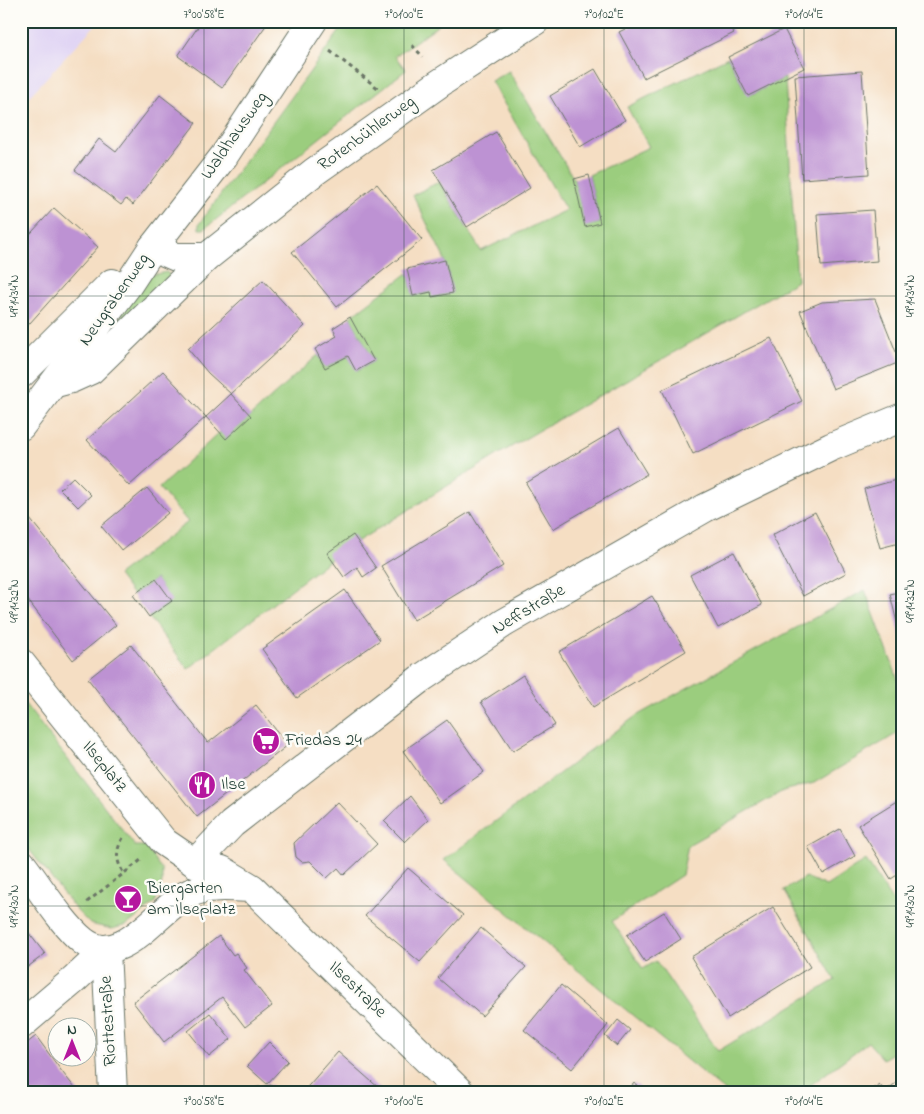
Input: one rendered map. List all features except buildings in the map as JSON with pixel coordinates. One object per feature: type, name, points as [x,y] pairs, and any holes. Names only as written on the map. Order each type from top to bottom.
[{"type":"street","name":"Waldhausweg","points":[[152,247],[224,156],[313,21]]},
{"type":"street","name":"Rotenbühlerweg","points":[[56,383],[91,370],[207,257],[314,172],[402,108],[535,21]]},
{"type":"street","points":[[152,247],[176,257],[207,257]]},
{"type":"street","name":"Neugrabenweg","points":[[21,374],[117,278],[152,247]]},
{"type":"street","name":"Neugrabenweg","points":[[21,426],[56,383],[128,285],[152,247]]},
{"type":"street","name":"Neffstraße","points":[[195,863],[232,824],[420,679],[504,623],[705,508],[831,447],[903,417]]},
{"type":"street","name":"Ilseplatz","points":[[21,663],[164,842],[195,863],[222,870],[252,888]]},
{"type":"street","points":[[21,863],[84,942],[106,950]]},
{"type":"street","points":[[190,894],[195,863]]},
{"type":"street","points":[[21,1024],[74,980],[106,950],[125,944],[190,894],[219,886],[252,888]]},
{"type":"street","name":"Ilsestraße","points":[[252,888],[461,1093]]},
{"type":"street","name":"Riottestraße","points":[[106,950],[113,1093]]},
{"type":"path","points":[[412,45],[425,60]]},
{"type":"path","points":[[328,50],[402,108]]},
{"type":"path","points":[[123,838],[116,854],[118,864],[124,874]]},
{"type":"path","points":[[84,904],[143,858]]},
{"type":"shaded area","points":[[21,21],[99,21],[21,105]]},
{"type":"green space","points":[[347,21],[444,21],[395,56],[406,70],[204,229],[199,229],[199,224]]},
{"type":"green space","points":[[728,57],[748,96],[785,78],[797,281],[504,451],[358,541],[353,536],[331,559],[188,669],[149,617],[171,601],[156,579],[133,595],[118,575],[188,522],[159,488],[220,432],[226,438],[318,355],[325,368],[348,356],[357,371],[374,361],[350,317],[408,273],[413,296],[431,292],[433,297],[452,292],[445,260],[413,195],[439,182],[481,251],[566,210],[491,81],[509,71],[574,179],[586,226],[600,223],[589,175],[649,147],[627,107]]},
{"type":"green space","points":[[167,272],[171,277],[94,353],[150,275]]},
{"type":"green space","points":[[865,590],[903,693],[903,730],[814,783],[783,791],[688,845],[682,875],[612,921],[643,969],[656,961],[718,1051],[835,980],[784,890],[806,877],[826,886],[866,860],[893,902],[903,896],[903,1047],[883,1059],[868,1042],[800,1093],[727,1093],[444,860],[636,716]]},
{"type":"green space","points":[[21,699],[135,846],[145,846],[162,870],[162,883],[155,903],[127,925],[112,929],[90,924],[76,910],[21,839]]},
{"type":"place","name":"Friedas 24","points":[[266,741]]},
{"type":"place","name":"Ilse","points":[[202,785]]},
{"type":"place","name":"Biergarten am Ilseplatz","points":[[128,899]]}]
